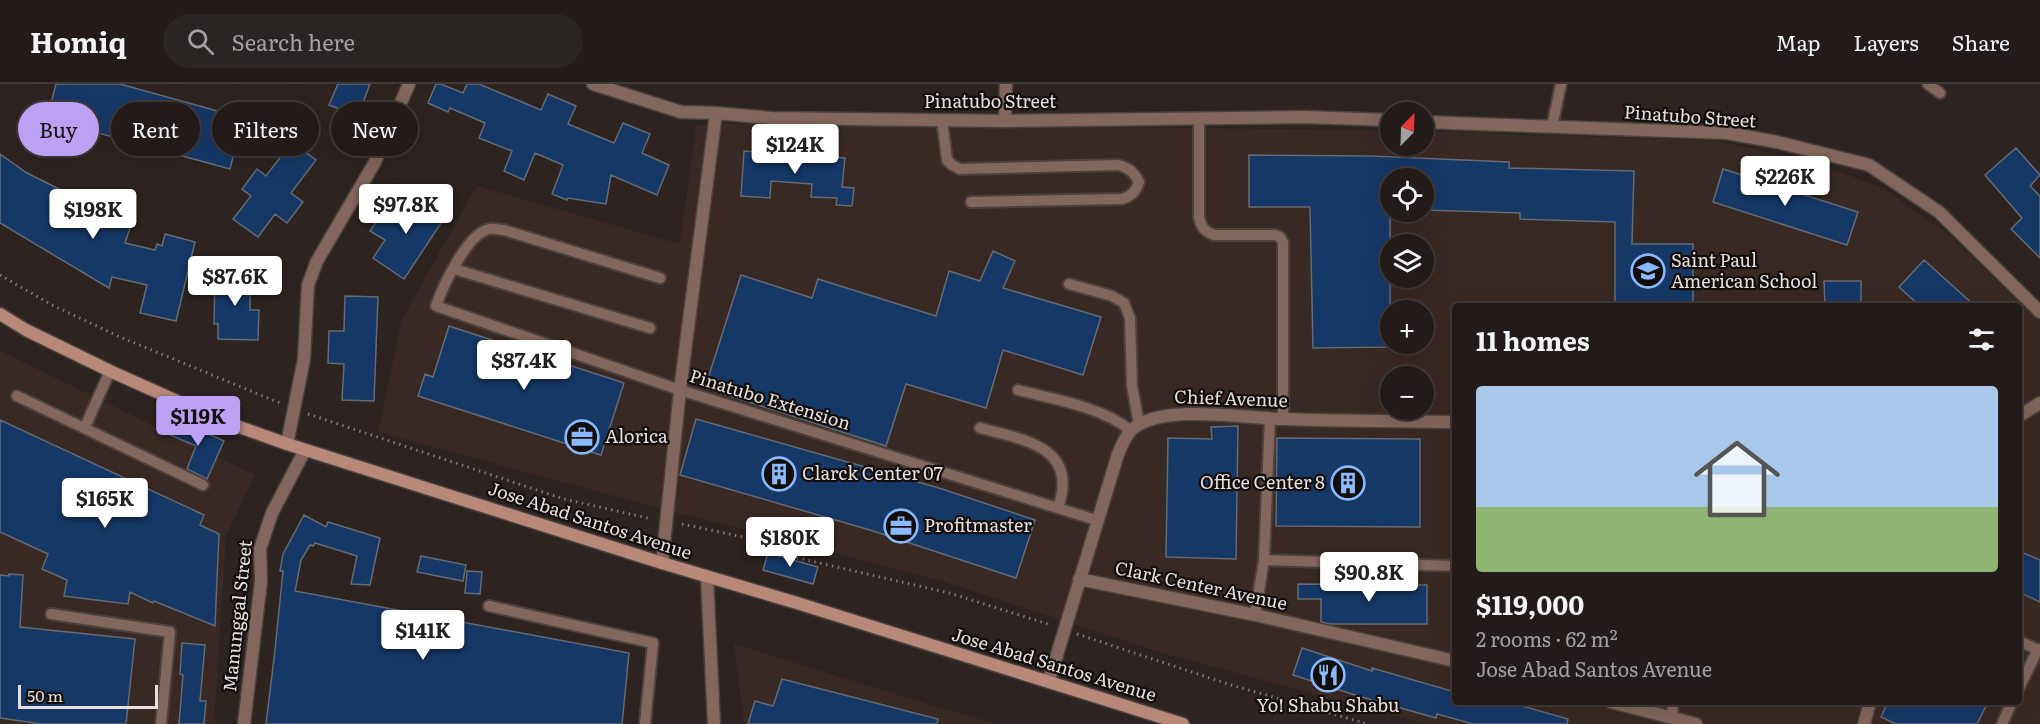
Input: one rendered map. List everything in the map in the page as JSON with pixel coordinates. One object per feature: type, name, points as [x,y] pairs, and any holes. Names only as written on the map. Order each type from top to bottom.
[{"type":"main road","name":"Jose Abad Santos Avenue","points":[[0,314],[26,330],[110,371],[217,419],[287,444],[1183,724]]},
{"type":"street","points":[[287,444],[304,359],[311,277],[317,261],[375,162],[409,84]]},
{"type":"street","name":"Pinatubo Street","points":[[593,84],[681,112],[771,118],[1005,121],[1305,117],[1380,120]]},
{"type":"street","points":[[1005,121],[1006,84]]},
{"type":"street","points":[[662,563],[680,390],[716,113]]},
{"type":"street","name":"Pinatubo Street","points":[[1434,122],[1727,133],[1778,142],[1869,165],[1939,212],[2040,312]]},
{"type":"street","points":[[2022,414],[2040,403]]},
{"type":"street","name":"Chief Avenue","points":[[1134,427],[1165,415],[1182,414],[1283,419],[1452,422]]},
{"type":"street","points":[[1048,681],[1118,454],[1134,427]]},
{"type":"street","name":"Manunggal Street","points":[[244,724],[261,581],[260,549],[272,513],[305,450]]},
{"type":"street","points":[[707,577],[714,724]]},
{"type":"street","name":"Clark Center Avenue","points":[[1079,579],[1255,615],[1452,660]]},
{"type":"street","points":[[1622,705],[1696,724]]},
{"type":"street","points":[[1864,724],[1869,705]]},
{"type":"lane","points":[[1552,127],[1561,84]]},
{"type":"lane","points":[[1928,84],[1940,93]]},
{"type":"lane","points":[[1199,118],[1199,217],[1201,225],[1206,232],[1214,235],[1275,235],[1283,242],[1283,419]]},
{"type":"lane","points":[[942,120],[947,160],[960,169],[1118,165],[1128,168],[1139,182],[1136,191],[1131,196],[1122,199],[971,202]]},
{"type":"lane","points":[[650,328],[454,269],[472,241],[489,229],[504,230],[660,278]]},
{"type":"lane","name":"Pinatubo Extension","points":[[454,269],[443,286],[436,306],[680,390],[1096,520]]},
{"type":"lane","points":[[1018,390],[1096,412],[1134,427],[1130,318],[1124,303],[1112,296],[1069,284]]},
{"type":"lane","points":[[85,427],[110,371]]},
{"type":"lane","points":[[17,396],[203,485]]},
{"type":"lane","points":[[1255,615],[1264,560],[1270,418]]},
{"type":"lane","points":[[980,428],[1030,442],[1057,460],[1063,479],[1063,492],[1058,508]]},
{"type":"lane","points":[[1264,560],[1452,566]]},
{"type":"lane","points":[[489,606],[653,643],[645,724]]},
{"type":"lane","points":[[51,614],[170,632],[161,724]]},
{"type":"lane","points":[[2022,642],[2039,650],[2022,682]]},
{"type":"lane","points":[[1672,718],[1673,705]]},
{"type":"lane","points":[[2002,724],[2012,705]]},
{"type":"shaded area","points":[[696,125],[1380,130],[1380,156],[1434,156],[1434,131],[1717,141],[1810,162],[1883,188],[1949,235],[2020,303],[1452,303],[1452,705],[2022,705],[2022,305],[2040,322],[2040,724],[1426,724],[1159,652],[942,581],[378,432],[402,319],[477,186],[680,244]]},
{"type":"shaded area","points":[[0,351],[255,475],[226,536],[214,724],[0,724]]},
{"type":"shaded area","points":[[734,644],[931,705],[997,724],[744,724]]},
{"type":"building","points":[[56,84],[120,84],[185,102],[111,102],[111,136],[99,133],[99,102],[51,102]]},
{"type":"building","points":[[338,84],[370,84],[363,102],[331,102],[331,106],[329,105]]},
{"type":"building","points":[[436,84],[463,93],[467,84],[479,84],[541,110],[548,94],[576,106],[568,124],[614,143],[623,123],[650,134],[642,153],[669,165],[657,195],[611,175],[606,204],[568,198],[567,200],[552,194],[563,165],[535,153],[524,180],[504,171],[512,151],[479,138],[485,123],[450,108],[448,112],[428,103]]},
{"type":"building","points":[[200,106],[212,109],[212,156],[233,156],[230,169],[182,156],[200,156]]},
{"type":"building","points":[[2016,148],[2040,175],[2030,186],[2040,196],[2040,258],[2011,229],[2022,218],[1985,175]]},
{"type":"building","points":[[744,151],[845,158],[842,187],[854,188],[852,206],[836,205],[837,198],[811,197],[812,184],[771,181],[770,198],[741,196]]},
{"type":"building","points":[[0,154],[27,173],[131,225],[125,243],[155,250],[157,244],[162,246],[165,234],[195,242],[176,321],[140,313],[147,285],[112,277],[109,288],[0,223]]},
{"type":"building","points":[[1249,155],[1371,156],[1509,162],[1509,168],[1634,171],[1632,244],[1693,244],[1693,303],[1615,303],[1615,222],[1520,219],[1520,213],[1434,210],[1434,168],[1380,168],[1380,222],[1390,222],[1390,234],[1380,234],[1380,288],[1390,288],[1390,300],[1380,300],[1380,347],[1313,348],[1310,207],[1249,207]]},
{"type":"building","points":[[281,156],[311,156],[316,160],[291,193],[303,202],[287,223],[275,214],[258,237],[233,219],[251,196],[242,189],[257,169],[266,176]]},
{"type":"building","points":[[1723,169],[1858,212],[1847,245],[1713,202]]},
{"type":"building","points":[[421,197],[447,214],[404,279],[373,258],[385,240],[370,231],[387,205],[407,218]]},
{"type":"building","points":[[993,251],[1015,261],[1003,288],[1101,317],[1083,375],[1003,350],[986,408],[906,384],[886,446],[705,388],[741,275],[812,298],[818,279],[936,316],[949,271],[980,281]]},
{"type":"building","points":[[1924,260],[1972,303],[1917,303],[1899,287]]},
{"type":"building","points":[[215,272],[250,273],[250,310],[259,310],[258,340],[218,339],[218,324],[214,324]]},
{"type":"building","points":[[1824,281],[1861,281],[1861,303],[1825,303]]},
{"type":"building","points":[[345,296],[378,297],[374,401],[342,400],[344,364],[328,363],[329,331],[344,331]]},
{"type":"building","points":[[449,326],[624,383],[601,455],[418,396],[425,374],[433,377]]},
{"type":"building","points":[[175,419],[224,441],[207,479],[187,469],[196,446],[168,434]]},
{"type":"building","points":[[696,419],[939,488],[1035,520],[1016,578],[870,530],[680,475]]},
{"type":"building","points":[[0,420],[204,515],[200,525],[219,534],[215,626],[130,592],[128,604],[64,596],[67,580],[42,569],[48,554],[0,532]]},
{"type":"building","points":[[1238,426],[1236,559],[1166,557],[1168,438],[1212,439],[1211,427]]},
{"type":"building","name":"Office Center 8","points":[[1277,438],[1420,439],[1420,527],[1276,526]]},
{"type":"building","points":[[304,515],[326,527],[328,522],[380,538],[370,585],[351,584],[357,556],[315,543],[313,546],[310,545],[301,560],[295,591],[629,653],[622,724],[266,724],[283,554]]},
{"type":"building","points":[[2022,552],[2040,560],[2040,602],[2022,593]]},
{"type":"building","points":[[768,553],[818,567],[813,584],[763,570]]},
{"type":"building","points":[[421,556],[466,565],[463,581],[417,572]]},
{"type":"building","points":[[467,571],[482,572],[480,594],[465,593]]},
{"type":"building","points":[[9,574],[23,575],[20,627],[135,639],[126,724],[42,724],[0,718],[0,575],[9,576]]},
{"type":"building","points":[[1298,584],[1427,585],[1427,624],[1330,624],[1321,622],[1321,599],[1298,599]]},
{"type":"building","points":[[182,643],[205,645],[200,701],[206,701],[204,724],[179,724],[183,675],[180,674]]},
{"type":"building","points":[[1302,648],[1372,671],[1372,668],[1452,691],[1452,705],[1519,705],[1568,719],[1567,724],[1473,724],[1437,714],[1436,718],[1293,675]]},
{"type":"building","points":[[782,679],[938,719],[937,724],[748,724],[755,701],[773,706]]},
{"type":"building","points":[[1887,705],[1986,705],[1977,724],[1896,724],[1881,717]]},
{"type":"place","name":"Saint Paul American School","points":[[1648,271]]},
{"type":"place","name":"Alorica","points":[[582,437]]},
{"type":"place","name":"Clarck Center 07","points":[[779,474]]},
{"type":"place","name":"Office Center 8","points":[[1348,483]]},
{"type":"place","name":"Profitmaster","points":[[901,526]]},
{"type":"place","name":"Yo! Shabu Shabu","points":[[1328,675]]}]
